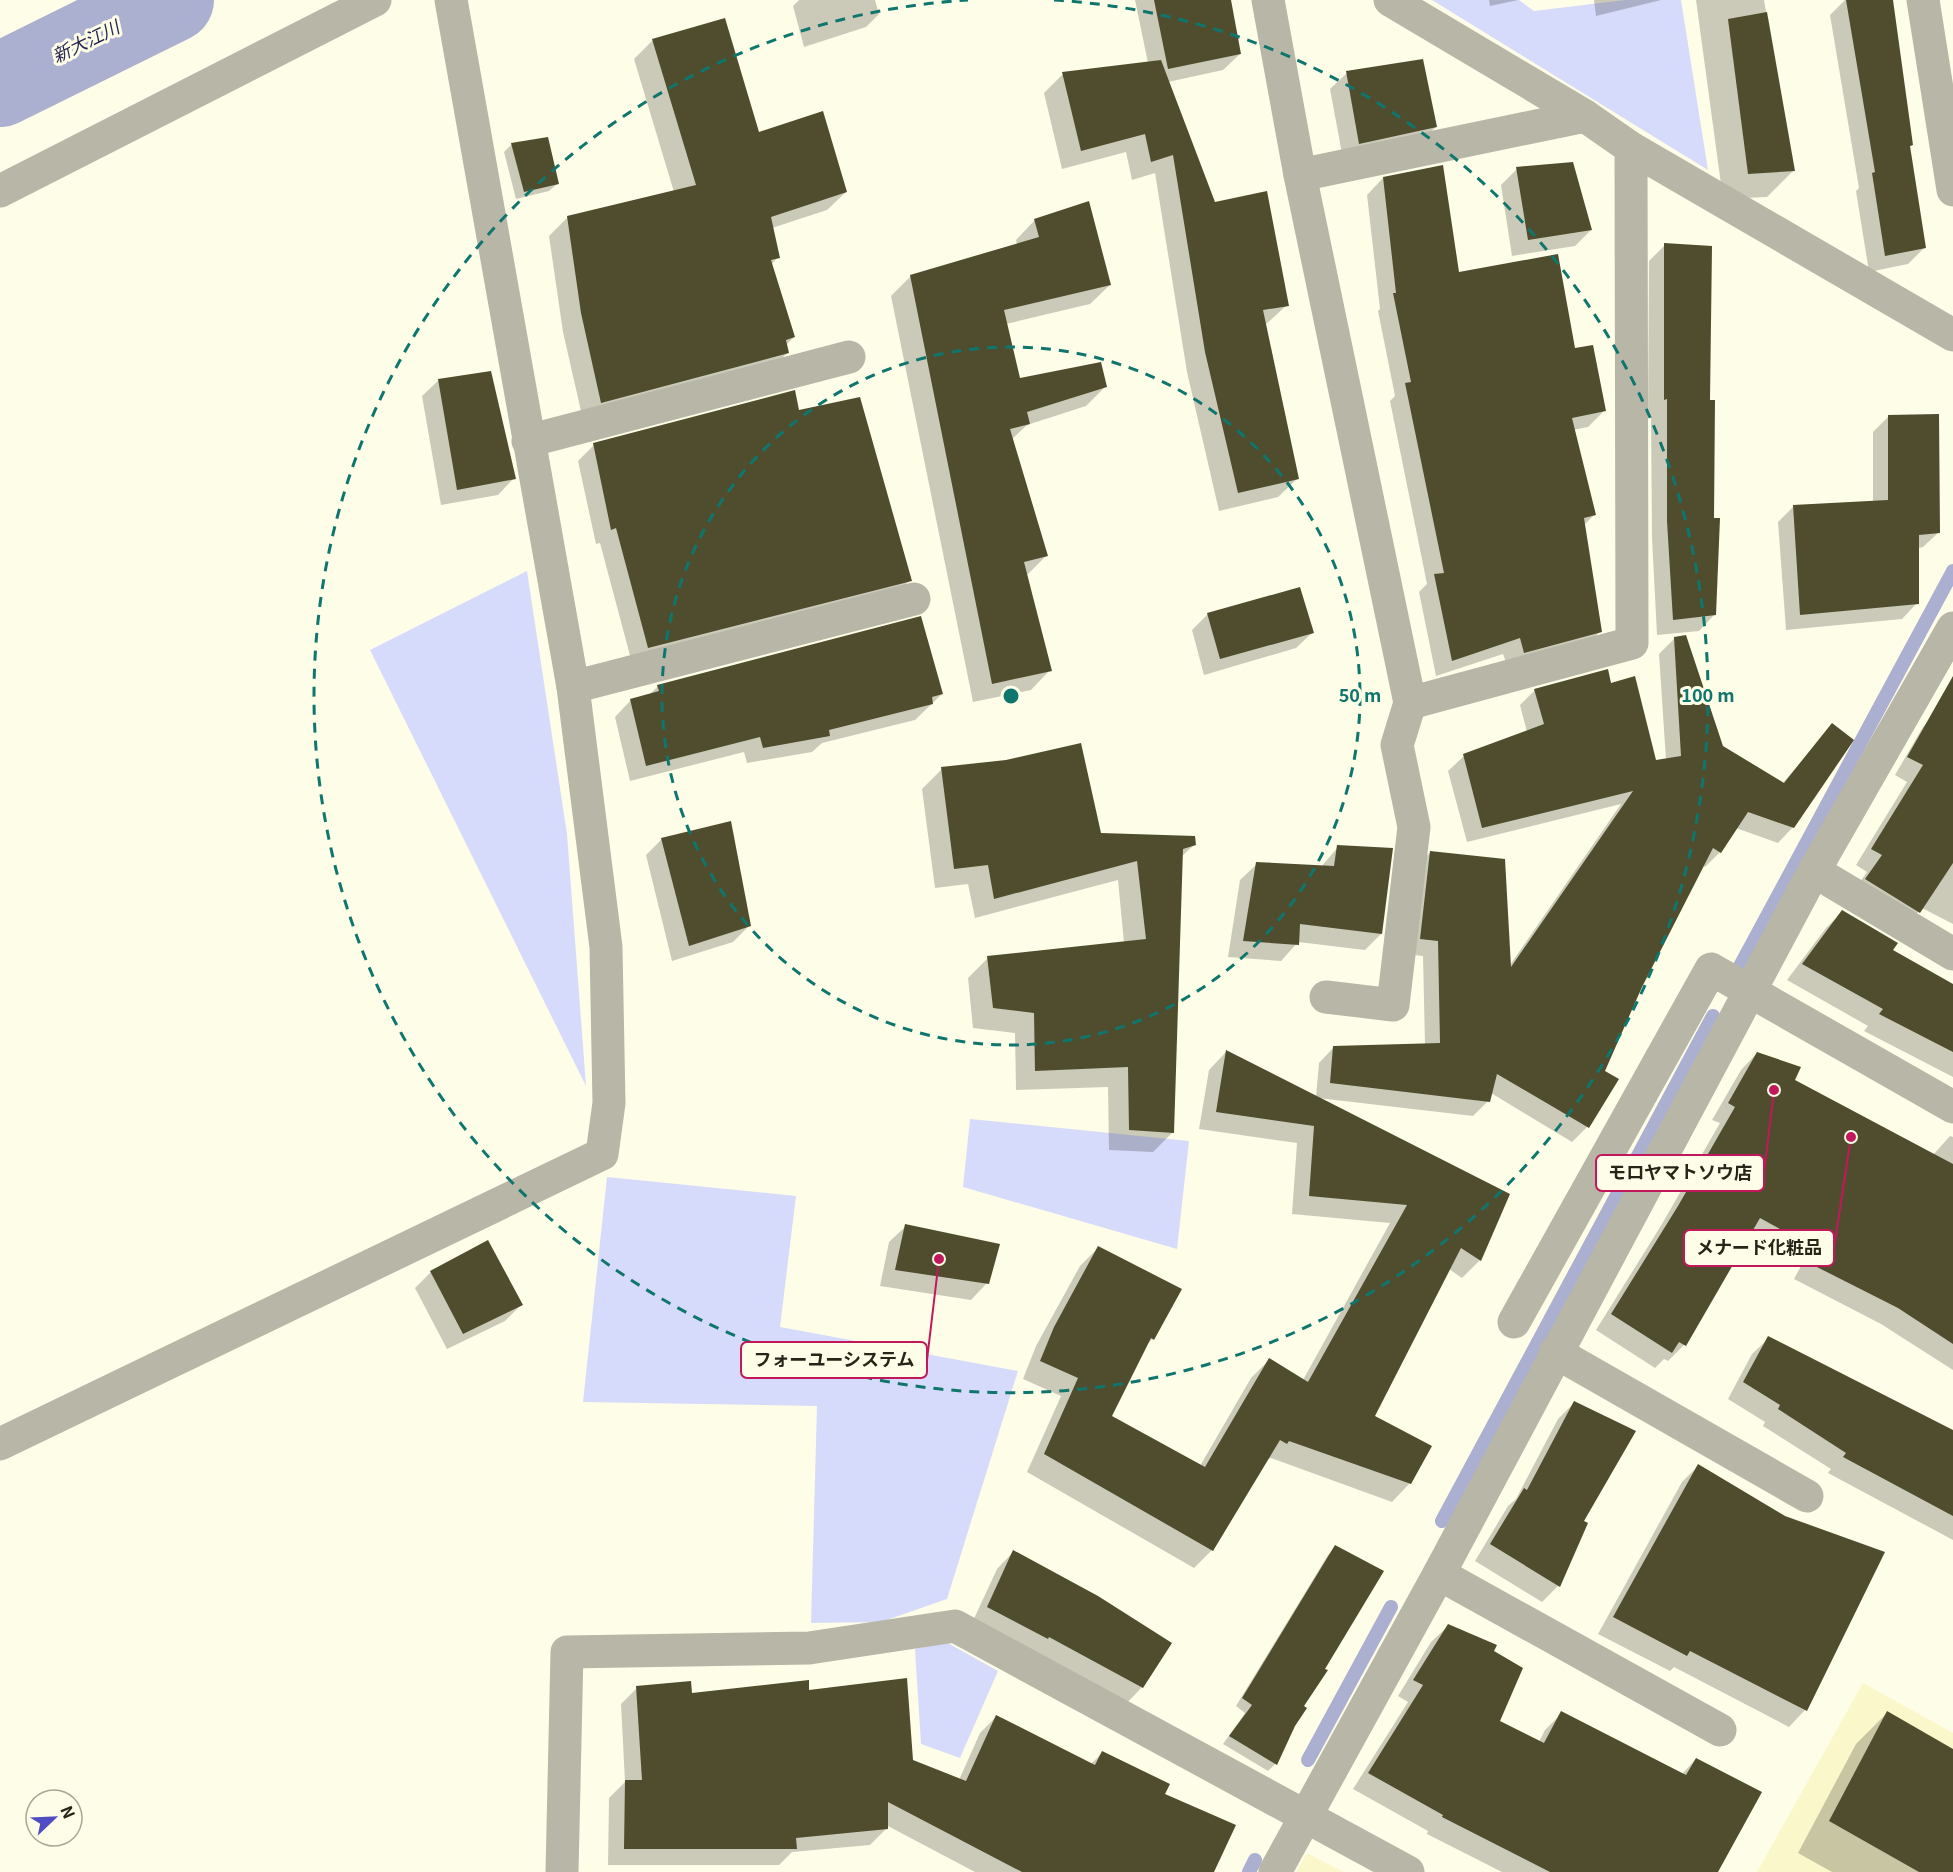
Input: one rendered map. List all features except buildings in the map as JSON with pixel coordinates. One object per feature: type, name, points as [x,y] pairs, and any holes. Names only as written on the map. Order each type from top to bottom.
[{"type":"street","points":[[0,190],[375,0]]},
{"type":"street","points":[[0,1444],[602,1154],[609,1103],[606,947],[573,687],[451,0]]},
{"type":"street","points":[[1268,0],[1300,175],[1410,703],[1397,745],[1414,827],[1393,1005],[1326,997]]},
{"type":"street","points":[[1390,0],[1585,116],[1631,148],[1953,336]]},
{"type":"street","points":[[1923,0],[1953,190]]},
{"type":"street","points":[[1300,175],[1585,116]]},
{"type":"street","points":[[1410,703],[1632,643],[1631,148]]},
{"type":"street","points":[[528,441],[849,357]]},
{"type":"street","points":[[573,687],[914,598]]},
{"type":"street","points":[[1275,1872],[1439,1574],[1555,1352],[1814,871],[1945,662],[1953,628]]},
{"type":"street","points":[[1814,871],[1953,954]]},
{"type":"street","points":[[1515,1322],[1711,969],[1749,993],[1953,1107]]},
{"type":"street","points":[[1555,1352],[1807,1496]]},
{"type":"street","points":[[1439,1574],[1720,1730]]},
{"type":"street","points":[[562,1872],[567,1652],[809,1648],[955,1626],[1408,1872]]},
{"type":"shaded area","points":[[1432,0],[1519,0],[1534,11],[1625,0],[1681,0],[1708,170]]},
{"type":"shaded area","points":[[527,571],[567,834],[586,1086],[370,650]]},
{"type":"shaded area","points":[[970,1119],[1189,1141],[1177,1249],[963,1187]]},
{"type":"shaded area","points":[[607,1177],[796,1196],[780,1327],[1018,1371],[947,1599],[881,1622],[811,1623],[817,1406],[583,1402]]},
{"type":"shaded area","points":[[946,1642],[998,1671],[960,1758],[921,1744],[915,1649]]},
{"type":"shaded area","points":[[1863,1683],[1953,1733],[1953,1872],[1757,1872]]},
{"type":"shaded area","points":[[1307,1853],[1344,1872],[1297,1872]]},
{"type":"waterway","name":"新大江川","points":[[0,85],[172,0]]},
{"type":"waterway","points":[[1739,968],[1953,571]]},
{"type":"waterway","points":[[1442,1521],[1713,1016]]},
{"type":"waterway","points":[[1308,1760],[1391,1607]]},
{"type":"waterway","points":[[1249,1872],[1255,1860]]},
{"type":"place","name":"モロヤマトソウ店","points":[[1774,1090]]},
{"type":"place","name":"メナード化粧品","points":[[1851,1137]]},
{"type":"place","name":"フォーユーシステム","points":[[939,1259]]}]
